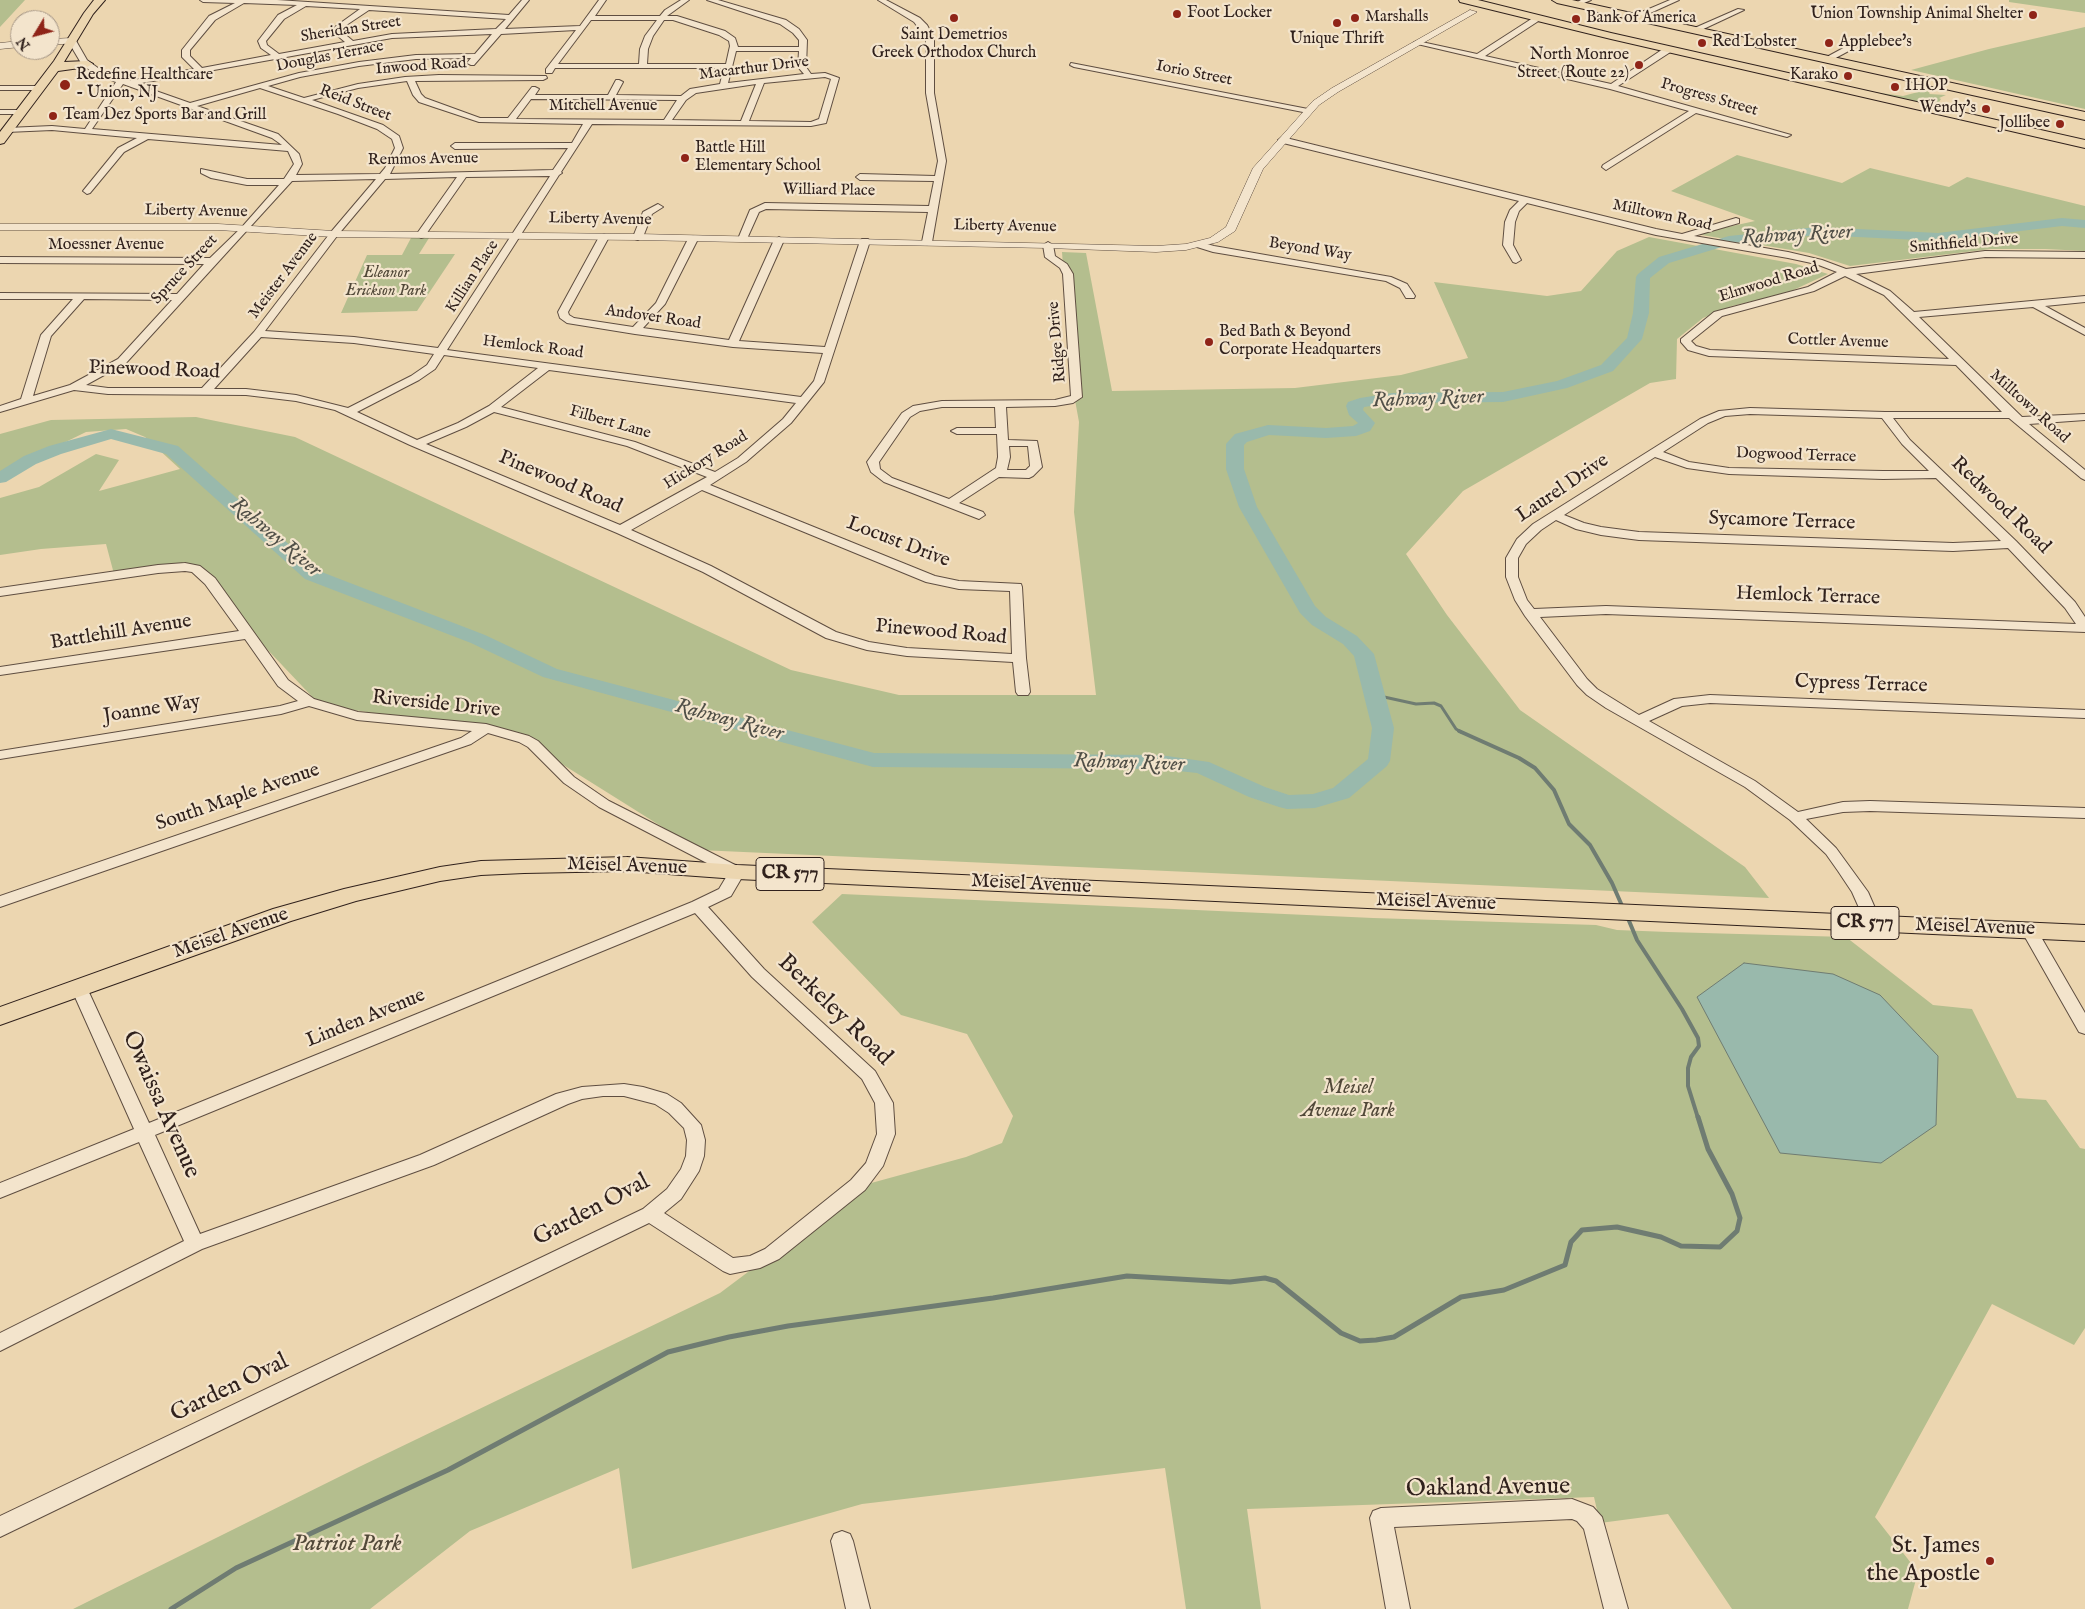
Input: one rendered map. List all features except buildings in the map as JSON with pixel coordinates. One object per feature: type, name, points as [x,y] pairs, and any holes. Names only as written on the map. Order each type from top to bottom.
[{"type":"highway","points":[[1465,0],[1861,94],[2085,144]]},
{"type":"highway","points":[[1465,0],[1473,6],[1473,12],[1506,10]]},
{"type":"highway","points":[[1558,0],[1582,2],[1634,17],[2085,116]]},
{"type":"highway","points":[[1642,43],[1628,36],[1624,30],[1640,25],[1678,26]]},
{"type":"highway","points":[[1972,118],[1947,108],[1943,105],[1943,101],[1961,95],[2006,98]]},
{"type":"main road","points":[[2,136],[53,69],[89,13],[100,0]]},
{"type":"main road","points":[[53,69],[72,64],[87,64]]},
{"type":"main road","name":"Meisel Avenue","points":[[0,1016],[282,915],[393,883],[440,874],[515,866],[627,864],[737,872],[2085,933]]},
{"type":"street","points":[[203,0],[261,1],[511,18]]},
{"type":"street","points":[[459,77],[526,0]]},
{"type":"street","points":[[510,121],[603,0]]},
{"type":"street","points":[[643,67],[644,49],[649,36],[670,8],[686,0]]},
{"type":"street","points":[[710,0],[759,13],[783,22],[800,35],[803,40],[802,67],[808,76]]},
{"type":"street","points":[[881,0],[917,20],[924,27],[930,38],[930,93],[942,161],[927,242]]},
{"type":"street","points":[[1634,17],[1676,0]]},
{"type":"street","points":[[200,70],[186,57],[186,50],[212,18],[242,1]]},
{"type":"street","points":[[277,56],[264,46],[262,42],[281,17],[305,4]]},
{"type":"street","points":[[351,43],[337,32],[349,19],[367,8]]},
{"type":"street","points":[[1694,30],[1740,10]]},
{"type":"street","name":"Liberty Avenue","points":[[0,227],[245,229],[334,234],[518,235],[1048,244],[1164,249],[1200,245],[1220,238],[1232,230],[1256,171],[1308,111],[1335,90],[1473,12]]},
{"type":"street","points":[[590,18],[674,18],[717,31],[732,40],[734,46],[724,85]]},
{"type":"street","points":[[1480,56],[1539,18]]},
{"type":"street","name":"Sheridan Street","points":[[124,82],[408,35],[581,28]]},
{"type":"street","points":[[1827,59],[1865,40]]},
{"type":"street","points":[[60,42],[72,41],[87,64],[102,73],[275,136],[290,148]]},
{"type":"street","name":"Progress Street","points":[[1418,42],[1612,86],[1787,135]]},
{"type":"street","points":[[732,49],[802,49]]},
{"type":"street","points":[[1612,86],[1669,49]]},
{"type":"street","name":"Douglas Terrace","points":[[191,105],[329,69],[390,60],[436,56],[478,56]]},
{"type":"street","name":"Iorio Street","points":[[1074,65],[1308,111]]},
{"type":"street","points":[[554,66],[728,66]]},
{"type":"street","name":"Macarthur Drive","points":[[667,122],[683,98],[696,90],[808,76],[831,76],[836,80],[823,121],[811,124]]},
{"type":"street","name":"Inwood Road","points":[[304,100],[358,86],[410,79],[459,77],[543,78]]},
{"type":"street","name":"Mitchell Avenue","points":[[410,79],[417,95],[432,104],[468,118],[510,121],[811,124]]},
{"type":"street","points":[[87,131],[124,82]]},
{"type":"street","points":[[611,97],[618,82]]},
{"type":"street","points":[[744,123],[761,82]]},
{"type":"street","name":"Reid Street","points":[[260,86],[341,112],[380,127],[392,134],[398,142],[399,148],[389,169],[382,176]]},
{"type":"street","points":[[0,88],[39,88]]},
{"type":"street","points":[[529,97],[683,98]]},
{"type":"street","points":[[1606,166],[1695,110]]},
{"type":"street","points":[[0,112],[20,112]]},
{"type":"street","name":"Killian Place","points":[[348,412],[425,372],[441,353],[589,122]]},
{"type":"street","points":[[2,136],[45,128],[268,148],[290,148]]},
{"type":"street","points":[[87,191],[121,150],[146,137]]},
{"type":"street","name":"Milltown Road","points":[[1282,140],[1683,237],[1819,262],[1845,272],[1886,294],[2016,418],[2085,476]]},
{"type":"street","points":[[455,146],[575,145]]},
{"type":"street","name":"Spruce Street","points":[[0,409],[74,387],[103,373],[122,361],[212,261],[245,229],[287,180],[298,164],[295,154],[290,148]]},
{"type":"street","name":"Remmos Avenue","points":[[204,171],[211,175],[248,182],[382,176],[558,173]]},
{"type":"street","points":[[421,235],[464,174]]},
{"type":"street","name":"Meister Avenue","points":[[206,391],[258,334],[334,234],[382,176]]},
{"type":"street","points":[[860,177],[939,179]]},
{"type":"street","points":[[1516,260],[1508,245],[1510,222],[1515,210],[1525,200]]},
{"type":"street","name":"Williard Place","points":[[743,239],[755,210],[765,206],[934,209]]},
{"type":"street","points":[[638,237],[648,212],[658,207]]},
{"type":"street","points":[[1683,237],[1736,221]]},
{"type":"street","name":"Andover Road","points":[[604,237],[564,309],[563,314],[567,319],[576,323],[733,344],[829,350]]},
{"type":"street","points":[[635,331],[660,304],[693,239]]},
{"type":"street","points":[[733,344],[779,240]]},
{"type":"street","name":"Hickory Road","points":[[622,530],[701,486],[765,442],[787,420],[819,382],[865,241]]},
{"type":"street","name":"Ridge Drive","points":[[979,515],[880,475],[873,466],[876,457],[906,415],[917,408],[942,404],[1055,403],[1069,401],[1077,397],[1068,274],[1064,266],[1050,257],[1048,244]]},
{"type":"street","name":"Beyond Way","points":[[1200,245],[1213,250],[1388,279],[1404,286],[1410,296]]},
{"type":"street","name":"Smithfield Drive","points":[[1845,272],[1985,254],[2085,255]]},
{"type":"street","name":"Moessner Avenue","points":[[0,260],[212,261]]},
{"type":"street","name":"Elmwood Road","points":[[1718,354],[1692,348],[1686,342],[1686,339],[1718,314],[1811,289],[1845,272]]},
{"type":"street","points":[[0,296],[180,297]]},
{"type":"street","points":[[26,401],[46,335],[82,296]]},
{"type":"street","points":[[1910,315],[2085,299]]},
{"type":"street","points":[[2033,303],[2085,332]]},
{"type":"street","name":"Hemlock Road","points":[[258,334],[335,338],[802,401]]},
{"type":"street","name":"Cottler Avenue","points":[[1718,354],[1957,362]]},
{"type":"street","points":[[417,444],[493,408],[547,366]]},
{"type":"street","name":"Pinewood Road","points":[[74,387],[108,391],[246,392],[296,398],[348,412],[417,444],[622,530],[707,569],[815,628],[848,641],[907,652],[1019,658]]},
{"type":"street","points":[[950,504],[1001,470],[1004,457],[1000,404]]},
{"type":"street","name":"Filbert Lane","points":[[493,408],[630,444],[716,476]]},
{"type":"street","name":"Laurel Drive","points":[[1874,924],[1860,892],[1844,868],[1831,851],[1795,817],[1750,784],[1592,692],[1521,600],[1512,577],[1512,558],[1528,533],[1554,515],[1656,453],[1704,421],[1723,413],[1750,411],[2016,418],[2085,417]]},
{"type":"street","name":"Redwood Road","points":[[1885,415],[1906,442],[2012,544],[2070,605],[2085,628]]},
{"type":"street","points":[[956,431],[1002,436],[1033,443],[1036,467],[1029,474],[998,472]]},
{"type":"street","name":"Dogwood Terrace","points":[[1656,453],[1687,465],[1728,471],[1883,475],[1938,474]]},
{"type":"street","name":"Locust Drive","points":[[701,486],[931,579],[960,585],[1016,587],[1019,658],[1023,692]]},
{"type":"street","name":"Sycamore Terrace","points":[[1554,515],[1580,526],[1639,536],[1953,547],[2012,544]]},
{"type":"street","name":"Riverside Drive","points":[[0,592],[185,567],[196,569],[210,581],[283,684],[309,702],[335,711],[375,719],[486,728],[515,735],[528,741],[564,775],[604,804],[737,872]]},
{"type":"street","name":"Hemlock Terrace","points":[[1530,612],[1606,610],[2085,628]]},
{"type":"street","name":"Battlehill Avenue","points":[[0,672],[248,634]]},
{"type":"street","name":"Cypress Terrace","points":[[1639,720],[1679,702],[1710,699],[2085,714]]},
{"type":"street","name":"Joanne Way","points":[[0,755],[280,710],[309,702]]},
{"type":"street","name":"South Maple Avenue","points":[[0,902],[466,741],[486,728]]},
{"type":"street","points":[[1795,817],[1843,807],[1870,806],[2085,813]]},
{"type":"street","name":"Linden Avenue","points":[[0,1191],[698,906],[725,892],[737,872]]},
{"type":"street","name":"Berkeley Road","points":[[650,1214],[730,1266],[753,1263],[772,1254],[858,1185],[874,1166],[886,1134],[884,1103],[869,1075],[758,973],[698,906]]},
{"type":"street","points":[[2029,930],[2085,1028]]},
{"type":"street","name":"Owaissa Avenue","points":[[79,988],[195,1244]]},
{"type":"street","name":"Garden Oval","points":[[0,1343],[195,1244],[427,1160],[562,1099],[603,1090],[624,1090],[643,1093],[661,1099],[676,1108],[692,1126],[696,1140],[695,1156],[690,1172],[674,1194],[650,1214],[0,1527]]},
{"type":"street","name":"Oakland Avenue","points":[[1398,1609],[1381,1518],[1572,1509],[1585,1514],[1594,1524],[1616,1609]]},
{"type":"street","points":[[842,1541],[858,1609]]},
{"type":"green space","points":[[0,0],[25,0],[16,10],[10,10],[10,16],[0,27]]},
{"type":"green space","points":[[2009,0],[2085,0],[2085,13],[2009,2]]},
{"type":"green space","points":[[2085,27],[2085,109],[1911,70],[1989,49]]},
{"type":"green space","points":[[1900,79],[1931,85],[1924,89],[1929,94],[1946,95],[1939,98],[1941,99],[1939,102],[1944,109],[1873,92],[1903,96],[1922,91],[1920,85]]},
{"type":"green space","points":[[1737,155],[1842,183],[1870,168],[1949,187],[1967,177],[2085,206],[2085,251],[1991,249],[1850,266],[1809,253],[1696,234],[1755,221],[1671,191]]},
{"type":"green space","points":[[1649,237],[1796,264],[1828,274],[1787,293],[1732,306],[1703,318],[1677,339],[1676,379],[1650,383],[1463,491],[1406,554],[1447,615],[1520,710],[1745,867],[1769,898],[699,850],[514,734],[320,705],[245,626],[197,567],[114,574],[106,544],[41,549],[0,555],[0,498],[39,487],[96,454],[119,460],[99,491],[180,469],[145,437],[126,429],[86,432],[0,474],[0,434],[51,420],[196,417],[295,437],[791,670],[899,695],[1096,695],[1074,512],[1079,422],[1071,378],[1062,252],[1086,253],[1112,391],[1295,388],[1401,375],[1468,358],[1434,282],[1547,296],[1581,291],[1617,251]]},
{"type":"green space","name":"Eleanor Erickson Park","points":[[411,238],[429,238],[419,254],[455,254],[417,311],[341,313],[367,255],[402,255]]},
{"type":"green space","points":[[842,894],[1373,918],[1596,925],[1617,930],[1846,937],[1933,1005],[1972,1009],[2017,1098],[2046,1100],[2080,1148],[2085,1149],[2085,1328],[2074,1345],[1992,1304],[1875,1517],[1918,1572],[1908,1609],[1732,1609],[1668,1514],[1600,1523],[1594,1497],[1247,1509],[1261,1609],[1186,1609],[1165,1468],[862,1504],[632,1569],[619,1468],[470,1531],[370,1609],[73,1609],[361,1466],[720,1293],[864,1185],[966,1157],[1002,1143],[1013,1116],[967,1034],[901,1015],[812,922]]},
{"type":"shaded area","points":[[1744,963],[1833,974],[1880,995],[1938,1056],[1936,1125],[1881,1163],[1780,1153],[1697,997]]},
{"type":"waterway","name":"Rahway River","points":[[0,478],[30,460],[55,450],[111,434],[172,450],[312,575],[478,639],[550,673],[873,760],[1160,762],[1201,767],[1257,792],[1287,802],[1315,801],[1341,793],[1379,761],[1383,728],[1364,654],[1350,640],[1319,621],[1307,609],[1248,507],[1235,469],[1235,444],[1241,438],[1268,430],[1326,433],[1356,431],[1367,423],[1355,411],[1354,406],[1360,403],[1392,398],[1503,397],[1561,385],[1607,368],[1634,339],[1641,313],[1643,277],[1664,260],[1734,239],[1817,231],[1938,237],[2062,222],[2085,224]]},
{"type":"waterway","points":[[1375,695],[1416,704],[1434,703],[1441,706],[1456,729],[1460,732]]},
{"type":"waterway","points":[[1460,732],[1519,758],[1535,768],[1554,790],[1569,824],[1590,845],[1612,883],[1623,908]]},
{"type":"waterway","points":[[1627,916],[1637,940],[1682,1009],[1698,1038],[1699,1046],[1691,1057],[1688,1068],[1688,1086],[1698,1118]]},
{"type":"waterway","points":[[171,1609],[236,1568],[448,1470],[668,1352],[729,1337],[788,1326],[993,1298],[1127,1276],[1230,1282],[1265,1278],[1276,1281],[1341,1333],[1360,1341],[1376,1340],[1394,1337],[1461,1297],[1504,1290],[1565,1265],[1571,1242],[1582,1230],[1617,1227],[1661,1237],[1681,1246],[1720,1247],[1737,1231],[1740,1218],[1732,1194],[1708,1149],[1698,1117]]},
{"type":"place","name":"Foot Locker","points":[[1177,14]]},
{"type":"place","name":"Union Township Animal Shelter","points":[[2033,15]]},
{"type":"place","name":"Saint Demetrios Greek Orthodox Church","points":[[954,18]]},
{"type":"place","name":"Marshalls","points":[[1355,18]]},
{"type":"place","name":"Bank of America","points":[[1576,19]]},
{"type":"place","name":"Unique Thrift","points":[[1337,23]]},
{"type":"place","name":"Red Lobster","points":[[1702,43]]},
{"type":"place","name":"Applebee's","points":[[1829,43]]},
{"type":"place","name":"North Monroe Street (Route 22)","points":[[1639,65]]},
{"type":"place","name":"Karako","points":[[1848,76]]},
{"type":"place","name":"Redefine Healthcare - Union, NJ","points":[[65,85]]},
{"type":"place","name":"IHOP","points":[[1895,87]]},
{"type":"place","name":"Wendy's","points":[[1986,109]]},
{"type":"place","name":"Team Dez Sports Bar and Grill","points":[[53,116]]},
{"type":"place","name":"Jollibee","points":[[2060,124]]},
{"type":"place","name":"Battle Hill Elementary School","points":[[685,158]]},
{"type":"place","name":"Bed Bath & Beyond Corporate Headquarters","points":[[1209,342]]},
{"type":"place","name":"St. James the Apostle","points":[[1990,1561]]},
{"type":"park label","name":"Meisel Avenue Park","points":[[1348,1100]]},
{"type":"park label","name":"Patriot Park","points":[[347,1545]]}]
